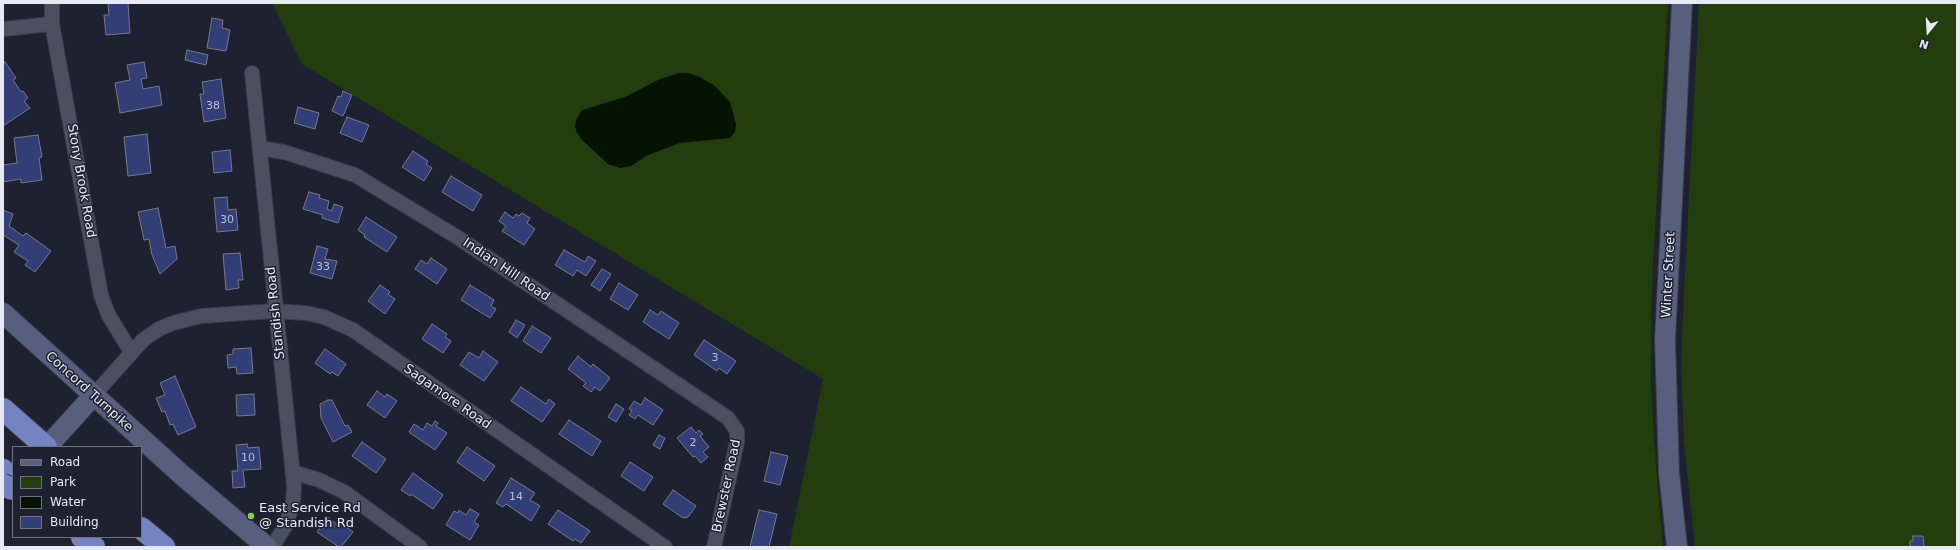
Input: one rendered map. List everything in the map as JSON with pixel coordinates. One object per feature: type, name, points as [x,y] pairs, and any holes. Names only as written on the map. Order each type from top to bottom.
[{"type":"highway","points":[[3,409],[45,446]]},
{"type":"highway","points":[[3,470],[12,477]]},
{"type":"highway","points":[[142,529],[164,547]]},
{"type":"highway","points":[[83,538],[94,547]]},
{"type":"main road","name":"Winter Street","points":[[1676,547],[1669,473],[1665,340],[1682,3]]},
{"type":"main road","name":"Concord Turnpike","points":[[3,313],[197,489],[267,547]]},
{"type":"main road","points":[[47,446],[93,396]]},
{"type":"main road","points":[[3,496],[12,486]]},
{"type":"street","name":"Stony Brook Road","points":[[52,3],[52,24],[101,295],[108,314],[131,352]]},
{"type":"street","points":[[3,29],[52,24]]},
{"type":"street","name":"Standish Road","points":[[252,73],[294,494],[289,517],[283,531],[272,547]]},
{"type":"street","name":"Indian Hill Road","points":[[260,148],[284,152],[355,175],[493,261],[724,414],[735,426]]},
{"type":"street","name":"Sagamore Road","points":[[93,396],[131,352],[148,336],[159,329],[181,320],[208,315],[275,312],[295,312],[324,317],[353,330],[665,547]]},
{"type":"street","name":"Brewster Road","points":[[714,547],[736,448],[738,436],[735,426]]},
{"type":"street","points":[[293,472],[319,480],[344,492],[420,547]]},
{"type":"green space","points":[[272,3],[1668,3],[1651,323],[1651,381],[1654,441],[1663,547],[789,547],[823,379],[302,64]]},
{"type":"green space","points":[[1699,3],[1957,3],[1957,547],[1695,547],[1684,444],[1681,365]]},
{"type":"water","points":[[679,73],[688,73],[700,77],[715,86],[730,102],[736,124],[735,132],[730,138],[680,143],[648,155],[631,166],[620,168],[608,164],[582,140],[577,133],[575,127],[576,120],[582,110],[625,97],[658,80]]},
{"type":"building","points":[[108,3],[128,3],[130,33],[106,35],[104,15],[109,15]]},
{"type":"building","points":[[212,18],[223,20],[222,28],[230,30],[226,51],[207,48]]},
{"type":"building","points":[[187,50],[208,55],[206,65],[185,60]]},
{"type":"building","points":[[5,62],[16,78],[13,80],[21,92],[23,91],[28,98],[24,101],[30,108],[3,126],[3,63]]},
{"type":"building","points":[[144,62],[147,78],[141,79],[143,89],[159,86],[162,105],[120,113],[115,83],[130,80],[127,65]]},
{"type":"building","points":[[221,79],[226,118],[204,122],[200,94],[204,94],[202,82]]},
{"type":"building","points":[[343,91],[352,95],[343,116],[332,111],[338,96],[341,97]]},
{"type":"building","points":[[298,107],[319,113],[315,129],[294,123]]},
{"type":"building","points":[[347,117],[369,125],[362,142],[340,133]]},
{"type":"building","points":[[147,134],[151,173],[128,176],[124,137]]},
{"type":"building","points":[[38,135],[42,157],[39,158],[42,180],[21,183],[21,179],[3,182],[3,165],[17,163],[14,138]]},
{"type":"building","points":[[230,150],[232,171],[214,173],[212,152]]},
{"type":"building","points":[[413,151],[428,161],[426,164],[432,168],[424,181],[402,167]]},
{"type":"building","points":[[451,176],[482,195],[473,211],[442,192]]},
{"type":"building","points":[[309,192],[320,195],[319,198],[329,201],[327,209],[332,211],[334,204],[343,207],[338,223],[322,218],[323,215],[303,209]]},
{"type":"building","points":[[227,197],[228,210],[236,209],[238,230],[217,232],[214,198]]},
{"type":"building","points":[[158,208],[166,248],[175,246],[177,259],[160,274],[152,255],[149,239],[144,240],[138,212]]},
{"type":"building","points":[[3,210],[13,214],[9,226],[23,236],[26,233],[51,251],[35,272],[25,265],[28,261],[14,252],[19,245],[3,235]]},
{"type":"building","points":[[505,212],[513,218],[516,214],[519,216],[522,213],[530,218],[527,223],[535,229],[524,245],[502,231],[506,226],[499,221]]},
{"type":"building","points":[[366,217],[397,237],[387,252],[364,237],[365,235],[358,230]]},
{"type":"building","points":[[317,246],[328,249],[325,259],[337,261],[332,279],[310,273]]},
{"type":"building","points":[[564,250],[585,262],[588,256],[596,261],[586,276],[577,270],[573,276],[555,265]]},
{"type":"building","points":[[240,253],[243,280],[238,280],[239,288],[226,290],[223,254]]},
{"type":"building","points":[[431,258],[447,269],[437,284],[415,269],[421,260],[427,264]]},
{"type":"building","points":[[602,269],[611,274],[600,291],[591,285]]},
{"type":"building","points":[[619,283],[638,295],[628,310],[610,299]]},
{"type":"building","points":[[380,285],[390,292],[388,294],[395,299],[385,314],[368,301]]},
{"type":"building","points":[[470,285],[494,300],[491,306],[496,309],[490,318],[461,300]]},
{"type":"building","points":[[650,310],[658,315],[661,311],[679,323],[669,339],[643,322]]},
{"type":"building","points":[[516,320],[525,325],[517,338],[509,332]]},
{"type":"building","points":[[432,324],[447,334],[445,337],[451,341],[443,353],[422,339]]},
{"type":"building","points":[[532,326],[551,338],[541,353],[523,341]]},
{"type":"building","points":[[704,340],[736,361],[727,374],[719,368],[717,371],[694,355]]},
{"type":"building","points":[[251,348],[253,373],[237,374],[236,367],[228,368],[227,355],[233,354],[233,349]]},
{"type":"building","points":[[325,349],[346,364],[338,376],[332,372],[330,374],[315,363]]},
{"type":"building","points":[[483,351],[498,362],[484,381],[460,365],[469,352],[479,358]]},
{"type":"building","points":[[578,356],[591,367],[593,364],[610,378],[600,391],[595,387],[591,392],[583,386],[586,383],[568,369]]},
{"type":"building","points":[[175,376],[196,427],[178,435],[173,424],[170,425],[165,411],[162,412],[156,398],[165,395],[160,383]]},
{"type":"building","points":[[521,387],[546,404],[549,399],[555,404],[542,422],[511,401]]},
{"type":"building","points":[[377,391],[385,397],[387,394],[397,401],[385,418],[367,405]]},
{"type":"building","points":[[254,394],[255,415],[237,416],[236,395]]},
{"type":"building","points":[[645,398],[663,410],[653,425],[638,415],[635,419],[629,415],[632,411],[629,409],[634,401],[641,405]]},
{"type":"building","points":[[328,400],[332,400],[345,426],[348,425],[352,432],[333,442],[321,418],[320,404]]},
{"type":"building","points":[[616,404],[624,409],[616,422],[608,417]]},
{"type":"building","points":[[569,420],[601,441],[592,456],[559,434]]},
{"type":"building","points":[[435,421],[438,423],[436,426],[447,433],[435,450],[409,432],[414,424],[423,430],[427,423],[432,426]]},
{"type":"building","points":[[691,427],[696,433],[699,430],[703,434],[700,436],[709,447],[703,452],[708,457],[701,463],[695,456],[693,457],[677,438]]},
{"type":"building","points":[[659,435],[665,438],[660,449],[653,445]]},
{"type":"building","points":[[362,442],[386,459],[376,473],[352,456]]},
{"type":"building","points":[[247,444],[248,448],[259,447],[261,469],[243,470],[245,487],[233,488],[232,471],[238,471],[236,445]]},
{"type":"building","points":[[467,447],[495,466],[484,481],[457,462]]},
{"type":"building","points":[[771,452],[788,456],[780,485],[764,481]]},
{"type":"building","points":[[630,462],[653,477],[644,491],[621,476]]},
{"type":"building","points":[[413,473],[443,495],[433,509],[411,494],[410,496],[401,490]]},
{"type":"building","points":[[511,478],[535,493],[530,500],[540,506],[531,521],[506,504],[503,507],[496,503]]},
{"type":"building","points":[[673,490],[696,506],[688,517],[683,518],[663,504]]},
{"type":"building","points":[[470,509],[479,514],[474,522],[479,525],[470,540],[446,525],[454,511],[458,513],[459,510],[466,515]]},
{"type":"building","points":[[558,510],[590,531],[581,543],[575,539],[573,541],[548,524]]},
{"type":"building","points":[[759,510],[777,514],[769,547],[750,547]]},
{"type":"building","points":[[327,517],[338,525],[340,522],[353,532],[341,547],[317,532]]},
{"type":"building","points":[[1913,536],[1923,536],[1924,547],[1910,547],[1910,541],[1913,541]]},
{"type":"place","name":"East Service Rd @ Standish Rd","points":[[251,516]]}]
